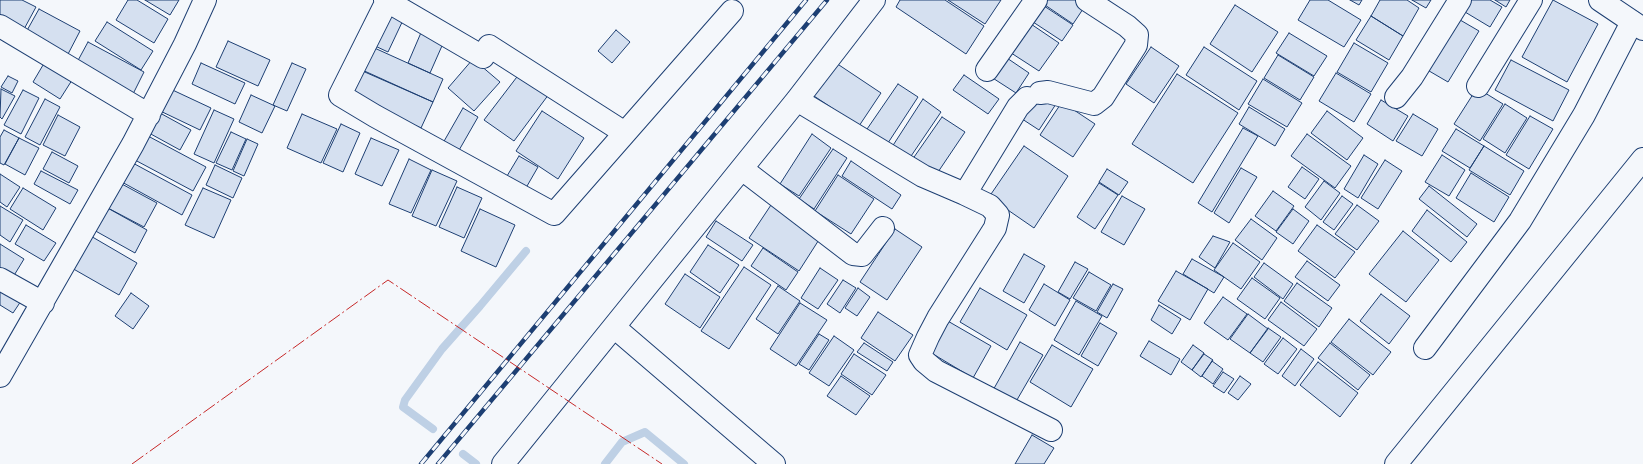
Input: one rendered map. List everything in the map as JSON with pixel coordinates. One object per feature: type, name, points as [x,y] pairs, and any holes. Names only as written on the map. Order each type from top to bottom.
[{"type":"street","points":[[0,376],[43,303],[148,115],[185,44],[205,0]]},
{"type":"street","points":[[625,133],[489,46],[483,57],[386,0],[340,95],[375,116],[554,214],[732,11]]},
{"type":"street","points":[[503,464],[797,100],[874,0]]},
{"type":"street","points":[[987,70],[1036,0]]},
{"type":"street","points":[[965,194],[1018,107],[1034,96],[1048,92],[1094,104],[1102,97],[1136,45],[1137,35],[1127,26],[1087,0]]},
{"type":"street","points":[[1396,97],[1412,77],[1460,0]]},
{"type":"street","points":[[1478,86],[1532,0]]},
{"type":"street","points":[[1425,348],[1520,221],[1637,26],[1600,0]]},
{"type":"street","points":[[0,26],[148,115]]},
{"type":"street","points":[[797,100],[923,176],[990,206],[998,215],[998,222],[928,337],[920,355],[921,359],[936,371],[1050,430]]},
{"type":"street","points":[[1396,464],[1643,159]]},
{"type":"street","points":[[742,168],[853,254],[862,255],[883,228]]},
{"type":"street","points":[[0,279],[43,303]]},
{"type":"street","points":[[614,327],[774,464]]},
{"type":"building","points":[[0,0],[22,0],[36,7],[23,31],[0,19]]},
{"type":"building","points":[[128,0],[137,0],[168,19],[154,43],[116,20]]},
{"type":"building","points":[[145,0],[179,0],[170,15]]},
{"type":"building","points":[[900,0],[945,0],[984,26],[966,54],[896,7]]},
{"type":"building","points":[[948,0],[1001,0],[985,24]]},
{"type":"building","points":[[1043,0],[1082,0],[1087,3],[1073,24],[1042,3]]},
{"type":"building","points":[[1310,0],[1328,0],[1361,20],[1344,47],[1298,20]]},
{"type":"building","points":[[1350,0],[1362,0],[1359,5]]},
{"type":"building","points":[[1380,0],[1407,0],[1419,8],[1403,36],[1371,16]]},
{"type":"building","points":[[1412,0],[1431,0],[1426,8]]},
{"type":"building","points":[[1465,0],[1490,0],[1502,7],[1490,27],[1460,9]]},
{"type":"building","points":[[1495,0],[1510,0],[1506,7]]},
{"type":"building","points":[[1553,0],[1598,24],[1567,82],[1522,57]]},
{"type":"building","points":[[1041,4],[1073,25],[1062,41],[1030,20]]},
{"type":"building","points":[[1235,5],[1278,32],[1252,72],[1210,44]]},
{"type":"building","points":[[39,9],[80,31],[67,56],[25,34]]},
{"type":"building","points":[[391,9],[405,16],[388,52],[373,45]]},
{"type":"building","points":[[1371,16],[1403,36],[1389,60],[1356,40]]},
{"type":"building","points":[[1455,17],[1479,31],[1448,82],[1424,68]]},
{"type":"building","points":[[1025,20],[1059,43],[1039,71],[1005,49]]},
{"type":"building","points":[[107,22],[153,51],[141,70],[95,41]]},
{"type":"building","points":[[423,28],[445,39],[430,73],[408,63]]},
{"type":"building","points":[[616,30],[630,42],[612,63],[598,51]]},
{"type":"building","points":[[1289,33],[1327,56],[1314,76],[1276,53]]},
{"type":"building","points":[[228,41],[270,60],[258,86],[216,67]]},
{"type":"building","points":[[88,42],[144,72],[132,96],[75,66]]},
{"type":"building","points":[[1354,43],[1388,63],[1371,92],[1337,72]]},
{"type":"building","points":[[370,46],[443,79],[433,102],[360,69]]},
{"type":"building","points":[[1151,47],[1179,66],[1154,103],[1126,84]]},
{"type":"building","points":[[1204,47],[1257,81],[1239,110],[1186,75]]},
{"type":"building","points":[[1001,54],[1029,73],[1016,93],[988,75]]},
{"type":"building","points":[[1278,55],[1314,77],[1300,100],[1264,78]]},
{"type":"building","points":[[473,59],[500,82],[474,111],[448,88]]},
{"type":"building","points":[[46,60],[74,77],[60,99],[33,82]]},
{"type":"building","points":[[1511,60],[1569,90],[1553,121],[1495,90]]},
{"type":"building","points":[[201,63],[245,83],[235,104],[192,84]]},
{"type":"building","points":[[292,63],[306,69],[287,111],[273,105]]},
{"type":"building","points":[[836,63],[881,93],[859,126],[814,96]]},
{"type":"building","points":[[358,69],[433,102],[421,128],[347,94]]},
{"type":"building","points":[[523,69],[552,90],[514,141],[484,120]]},
{"type":"building","points":[[1336,73],[1371,94],[1354,122],[1319,101]]},
{"type":"building","points":[[1177,74],[1238,113],[1193,183],[1132,144]]},
{"type":"building","points":[[964,75],[999,99],[988,114],[953,90]]},
{"type":"building","points":[[8,76],[18,81],[12,93],[1,87]]},
{"type":"building","points":[[1263,79],[1302,103],[1287,127],[1248,104]]},
{"type":"building","points":[[898,84],[918,97],[886,146],[865,132]]},
{"type":"building","points":[[164,86],[211,108],[200,130],[154,108]]},
{"type":"building","points":[[1477,88],[1503,104],[1480,141],[1454,124]]},
{"type":"building","points":[[1,89],[15,96],[2,119],[0,117]]},
{"type":"building","points":[[1034,89],[1056,104],[1039,130],[1016,115]]},
{"type":"building","points":[[23,90],[39,98],[21,134],[4,125]]},
{"type":"building","points":[[251,95],[275,106],[262,133],[239,122]]},
{"type":"building","points":[[45,99],[60,107],[40,145],[25,137]]},
{"type":"building","points":[[923,99],[941,112],[907,162],[890,150]]},
{"type":"building","points":[[1381,100],[1408,116],[1393,141],[1367,124]]},
{"type":"building","points":[[1062,102],[1095,124],[1073,157],[1040,135]]},
{"type":"building","points":[[1505,104],[1527,118],[1505,153],[1483,139]]},
{"type":"building","points":[[1249,107],[1285,129],[1275,146],[1239,124]]},
{"type":"building","points":[[463,108],[478,117],[458,152],[443,143]]},
{"type":"building","points":[[214,110],[234,119],[214,163],[194,154]]},
{"type":"building","points":[[542,111],[584,138],[558,179],[516,151]]},
{"type":"building","points":[[1327,111],[1363,138],[1347,160],[1311,133]]},
{"type":"building","points":[[160,113],[191,130],[180,150],[149,133]]},
{"type":"building","points":[[302,114],[337,129],[321,163],[287,148]]},
{"type":"building","points":[[1413,114],[1438,129],[1422,156],[1396,141]]},
{"type":"building","points":[[58,115],[80,127],[65,156],[43,145]]},
{"type":"building","points":[[1530,116],[1553,129],[1529,169],[1506,155]]},
{"type":"building","points":[[942,117],[965,132],[936,175],[912,160]]},
{"type":"building","points":[[341,124],[360,133],[343,172],[323,163]]},
{"type":"building","points":[[1243,128],[1258,136],[1212,212],[1198,203]]},
{"type":"building","points":[[1456,129],[1484,146],[1470,168],[1442,151]]},
{"type":"building","points":[[4,130],[19,138],[4,165],[0,163],[0,137]]},
{"type":"building","points":[[231,132],[246,139],[232,170],[216,163]]},
{"type":"building","points":[[812,134],[831,148],[799,196],[780,184]]},
{"type":"building","points":[[1307,134],[1351,166],[1335,188],[1291,156]]},
{"type":"building","points":[[148,136],[206,167],[193,191],[135,160]]},
{"type":"building","points":[[19,138],[39,148],[25,175],[5,164]]},
{"type":"building","points":[[371,138],[399,150],[382,186],[355,174]]},
{"type":"building","points":[[247,139],[258,144],[244,176],[233,171]]},
{"type":"building","points":[[1024,146],[1068,176],[1034,228],[989,197]]},
{"type":"building","points":[[1484,146],[1524,171],[1510,195],[1469,170]]},
{"type":"building","points":[[833,149],[847,158],[814,209],[799,199]]},
{"type":"building","points":[[52,152],[78,166],[69,183],[43,169]]},
{"type":"building","points":[[1364,155],[1378,164],[1358,198],[1344,189]]},
{"type":"building","points":[[1442,155],[1465,170],[1449,196],[1425,182]]},
{"type":"building","points":[[519,156],[538,167],[523,193],[504,181]]},
{"type":"building","points":[[409,159],[431,170],[411,213],[389,204]]},
{"type":"building","points":[[1385,160],[1402,171],[1378,209],[1361,198]]},
{"type":"building","points":[[851,161],[901,195],[892,209],[842,176]]},
{"type":"building","points":[[131,162],[192,195],[182,215],[120,181]]},
{"type":"building","points":[[215,165],[242,178],[233,198],[206,185]]},
{"type":"building","points":[[1302,167],[1319,179],[1305,199],[1288,187]]},
{"type":"building","points":[[1241,168],[1257,177],[1229,223],[1214,213]]},
{"type":"building","points":[[1107,169],[1128,182],[1119,195],[1099,182]]},
{"type":"building","points":[[432,170],[457,181],[436,226],[412,216]]},
{"type":"building","points":[[41,171],[78,190],[70,204],[34,184]]},
{"type":"building","points":[[1471,173],[1509,197],[1494,222],[1456,198]]},
{"type":"building","points":[[0,174],[20,187],[7,207],[0,202]]},
{"type":"building","points":[[838,175],[874,199],[851,234],[815,211]]},
{"type":"building","points":[[1324,181],[1340,193],[1321,220],[1305,207]]},
{"type":"building","points":[[120,183],[157,203],[144,227],[106,207]]},
{"type":"building","points":[[1099,183],[1118,195],[1095,229],[1077,217]]},
{"type":"building","points":[[1429,186],[1477,224],[1467,237],[1419,199]]},
{"type":"building","points":[[457,187],[482,198],[464,238],[439,227]]},
{"type":"building","points":[[23,188],[56,208],[43,230],[10,209]]},
{"type":"building","points":[[203,188],[231,200],[214,238],[185,225]]},
{"type":"building","points":[[1273,191],[1294,206],[1276,231],[1255,216]]},
{"type":"building","points":[[1122,196],[1145,209],[1124,245],[1101,232]]},
{"type":"building","points":[[1342,196],[1353,204],[1334,230],[1323,222]]},
{"type":"building","points":[[773,202],[822,235],[799,271],[749,238]]},
{"type":"building","points":[[1357,205],[1379,221],[1357,250],[1335,234]]},
{"type":"building","points":[[0,206],[23,220],[10,242],[0,235]]},
{"type":"building","points":[[104,206],[147,230],[135,253],[92,229]]},
{"type":"building","points":[[480,209],[515,225],[496,267],[461,251]]},
{"type":"building","points":[[1293,209],[1309,221],[1293,244],[1276,232]]},
{"type":"building","points":[[1427,210],[1467,242],[1451,262],[1412,231]]},
{"type":"building","points":[[1251,219],[1277,238],[1262,260],[1235,240]]},
{"type":"building","points":[[716,221],[753,245],[742,261],[706,237]]},
{"type":"building","points":[[26,225],[56,243],[44,261],[15,244]]},
{"type":"building","points":[[1317,225],[1355,252],[1335,278],[1298,251]]},
{"type":"building","points":[[895,229],[922,247],[887,300],[860,282]]},
{"type":"building","points":[[1403,231],[1439,260],[1406,302],[1369,274]]},
{"type":"building","points":[[89,235],[137,263],[119,295],[70,267]]},
{"type":"building","points":[[1213,236],[1230,242],[1215,268],[1199,257]]},
{"type":"building","points":[[1233,243],[1260,262],[1241,289],[1214,270]]},
{"type":"building","points":[[0,244],[24,259],[10,282],[0,276]]},
{"type":"building","points":[[708,245],[739,265],[720,293],[690,272]]},
{"type":"building","points":[[763,248],[798,272],[786,290],[751,266]]},
{"type":"building","points":[[1024,254],[1045,266],[1024,303],[1003,291]]},
{"type":"building","points":[[1192,259],[1224,277],[1214,293],[1183,274]]},
{"type":"building","points":[[1307,261],[1340,285],[1328,301],[1295,277]]},
{"type":"building","points":[[1075,262],[1088,269],[1070,299],[1058,292]]},
{"type":"building","points":[[1264,263],[1293,284],[1283,299],[1254,277]]},
{"type":"building","points":[[744,267],[771,285],[729,349],[701,331]]},
{"type":"building","points":[[820,268],[838,280],[818,309],[801,298]]},
{"type":"building","points":[[1176,271],[1208,289],[1190,320],[1158,301]]},
{"type":"building","points":[[1089,272],[1111,285],[1096,311],[1073,298]]},
{"type":"building","points":[[685,274],[720,297],[700,328],[665,304]]},
{"type":"building","points":[[1252,278],[1280,298],[1265,319],[1237,299]]},
{"type":"building","points":[[843,280],[856,288],[840,313],[827,304]]},
{"type":"building","points":[[1297,283],[1332,308],[1319,327],[1284,301]]},
{"type":"building","points":[[0,284],[23,298],[13,313],[0,305]]},
{"type":"building","points":[[1044,284],[1070,300],[1055,326],[1029,310]]},
{"type":"building","points":[[1113,284],[1123,289],[1107,318],[1097,312]]},
{"type":"building","points":[[778,286],[800,301],[778,334],[756,319]]},
{"type":"building","points":[[858,288],[870,297],[857,316],[845,308]]},
{"type":"building","points":[[980,288],[1027,315],[1007,350],[960,322]]},
{"type":"building","points":[[131,293],[149,306],[133,329],[115,316]]},
{"type":"building","points":[[1381,294],[1410,316],[1389,344],[1360,321]]},
{"type":"building","points":[[1223,297],[1247,314],[1228,340],[1204,323]]},
{"type":"building","points":[[1076,301],[1102,316],[1079,355],[1054,340]]},
{"type":"building","points":[[1281,302],[1317,329],[1304,346],[1268,320]]},
{"type":"building","points":[[800,303],[827,320],[796,366],[770,349]]},
{"type":"building","points":[[1159,305],[1181,319],[1172,334],[1151,320]]},
{"type":"building","points":[[878,312],[913,335],[895,361],[861,338]]},
{"type":"building","points":[[1248,314],[1268,329],[1250,353],[1230,339]]},
{"type":"building","points":[[1349,319],[1391,352],[1373,375],[1331,342]]},
{"type":"building","points":[[946,320],[991,346],[973,378],[928,351]]},
{"type":"building","points":[[1100,323],[1117,333],[1098,366],[1081,356]]},
{"type":"building","points":[[1268,328],[1281,337],[1263,362],[1250,353]]},
{"type":"building","points":[[819,334],[829,340],[809,370],[799,364]]},
{"type":"building","points":[[834,336],[854,350],[829,386],[809,373]]},
{"type":"building","points":[[1283,338],[1297,349],[1278,374],[1264,364]]},
{"type":"building","points":[[1149,341],[1180,359],[1171,375],[1140,356]]},
{"type":"building","points":[[1020,342],[1043,355],[1014,405],[992,392]]},
{"type":"building","points":[[864,343],[893,362],[887,371],[857,352]]},
{"type":"building","points":[[1330,343],[1370,375],[1358,390],[1318,358]]},
{"type":"building","points":[[1052,345],[1093,369],[1071,407],[1030,382]]},
{"type":"building","points":[[1193,345],[1204,353],[1192,370],[1181,362]]},
{"type":"building","points":[[1301,349],[1314,359],[1295,386],[1282,376]]},
{"type":"building","points":[[854,354],[886,375],[872,395],[841,374]]},
{"type":"building","points":[[1204,354],[1213,360],[1201,377],[1192,370]]},
{"type":"building","points":[[1212,361],[1223,369],[1213,384],[1202,376]]},
{"type":"building","points":[[1318,362],[1358,393],[1340,417],[1300,385]]},
{"type":"building","points":[[1223,372],[1234,379],[1224,393],[1213,386]]},
{"type":"building","points":[[841,376],[870,396],[856,415],[827,396]]},
{"type":"building","points":[[1240,376],[1251,384],[1238,400],[1228,393]]},
{"type":"building","points":[[1032,435],[1054,448],[1044,464],[1015,464]]},
{"type":"waterway","points":[[433,429],[403,407],[405,400],[442,349],[526,251]]},
{"type":"waterway","points":[[605,464],[622,442],[645,432],[684,464]]},
{"type":"waterway","points":[[463,454],[476,464]]},
{"type":"railway","points":[[421,464],[806,0]]},
{"type":"railway","points":[[438,464],[827,0]]},
{"type":"power","points":[[132,464],[388,280],[662,464]]}]
